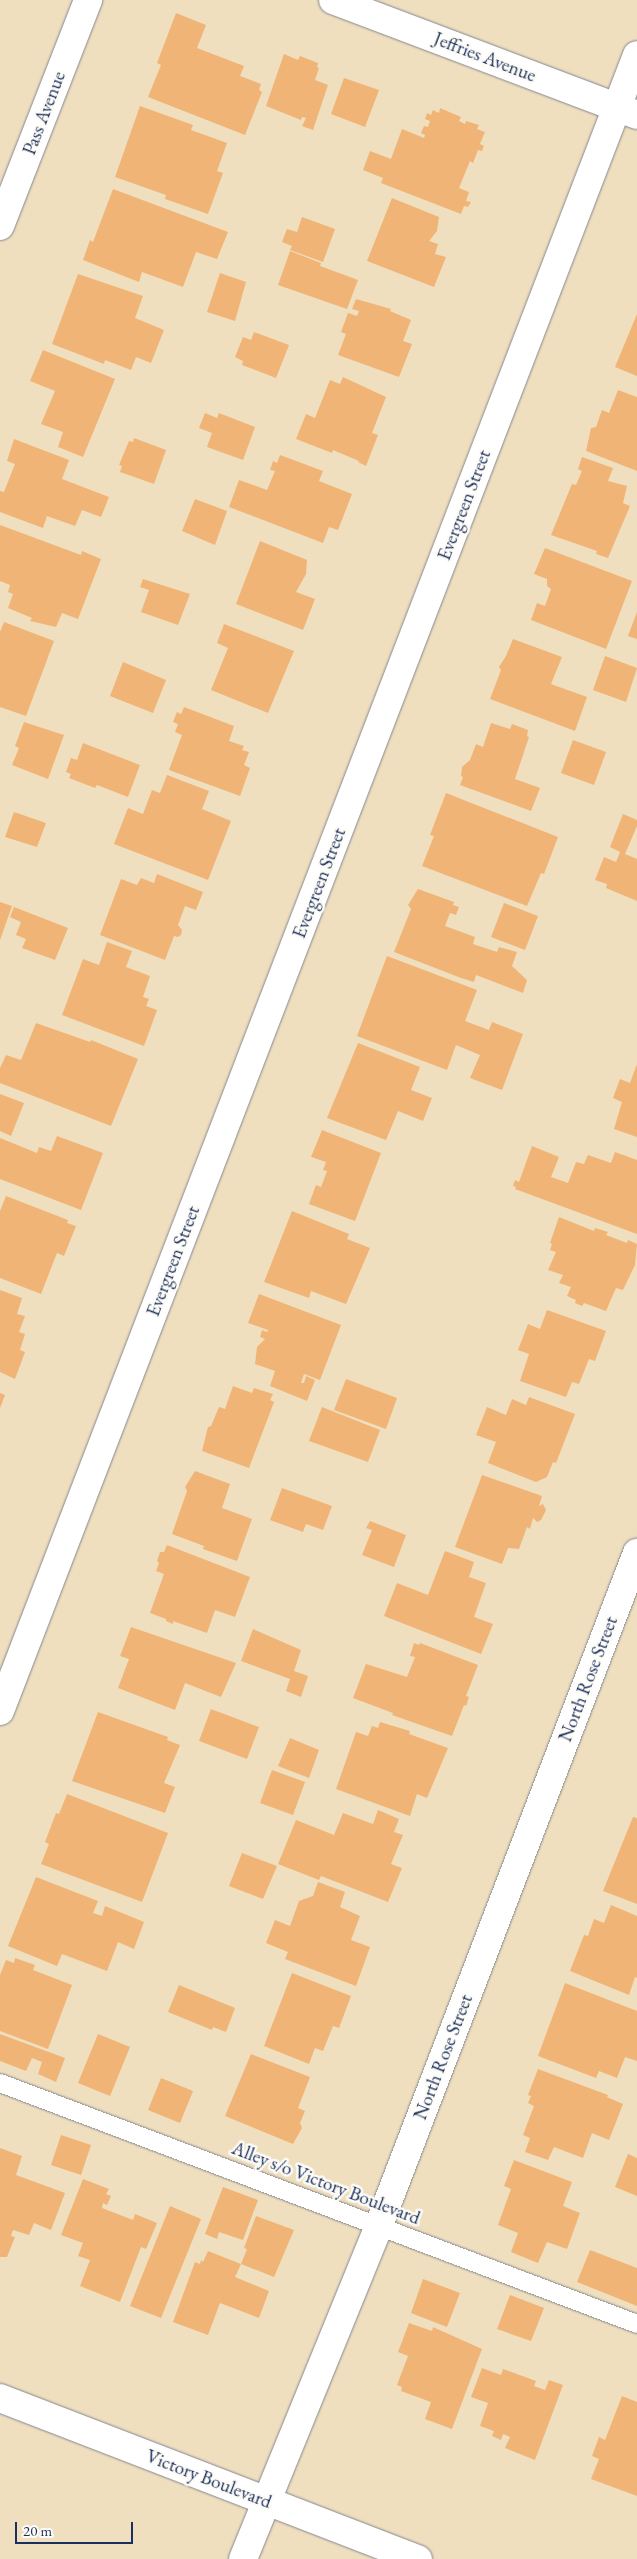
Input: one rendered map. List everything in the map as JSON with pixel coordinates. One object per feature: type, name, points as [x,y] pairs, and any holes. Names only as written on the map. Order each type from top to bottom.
[{"type":"street","name":"Pass Avenue","points":[[0,226],[88,0]]},
{"type":"street","name":"Jeffries Avenue","points":[[333,0],[627,111]]},
{"type":"street","name":"Evergreen Street","points":[[0,1711],[627,111],[637,54]]},
{"type":"street","name":"North Rose Street","points":[[243,2559],[379,2225],[637,1553]]},
{"type":"street","name":"Victory Boulevard","points":[[0,2398],[418,2559]]},
{"type":"lane","name":"Alley s/o Victory Boulevard","points":[[0,2083],[637,2324]]},
{"type":"building","points":[[176,13],[206,25],[197,48],[244,66],[240,76],[261,84],[259,90],[262,92],[245,135],[148,97],[161,65],[157,63]]},
{"type":"building","points":[[284,54],[298,60],[300,56],[318,63],[317,67],[319,68],[315,80],[328,85],[313,130],[302,126],[306,118],[302,117],[301,120],[266,106]]},
{"type":"building","points":[[344,78],[379,90],[365,127],[331,114]]},
{"type":"building","points":[[140,106],[193,125],[191,130],[227,143],[217,171],[223,173],[208,214],[165,199],[166,195],[115,177]]},
{"type":"building","points":[[440,108],[461,117],[459,121],[465,124],[466,121],[479,125],[477,129],[485,132],[480,144],[484,146],[482,151],[478,150],[473,163],[470,161],[459,188],[469,192],[466,201],[471,202],[468,207],[464,206],[461,214],[381,183],[383,178],[363,170],[370,151],[391,159],[402,129],[424,138],[425,135],[421,133],[424,126],[428,127],[430,121],[425,119],[427,113],[431,115],[433,110],[439,113]]},
{"type":"building","points":[[113,189],[228,232],[217,259],[196,252],[183,287],[142,272],[139,282],[83,260],[90,240],[93,242]]},
{"type":"building","points":[[392,198],[439,217],[437,231],[429,241],[438,244],[435,254],[446,257],[434,287],[367,261]]},
{"type":"building","points":[[302,217],[335,229],[323,262],[290,250],[292,246],[282,242],[287,229],[297,232]]},
{"type":"building","points":[[290,251],[321,263],[320,266],[358,280],[347,309],[278,285]]},
{"type":"building","points":[[220,273],[246,282],[235,321],[207,312]]},
{"type":"building","points":[[78,274],[143,296],[135,318],[164,330],[151,363],[136,357],[131,370],[105,360],[104,364],[52,344]]},
{"type":"building","points":[[356,299],[391,309],[390,311],[411,320],[403,341],[412,344],[399,377],[338,355],[346,334],[341,332],[348,313],[357,316],[359,311],[352,309]]},
{"type":"building","points":[[637,314],[637,376],[615,367]]},
{"type":"building","points":[[254,332],[289,345],[276,378],[242,365],[243,361],[235,357],[243,337],[251,340]]},
{"type":"building","points":[[43,350],[115,379],[83,457],[58,447],[63,432],[41,424],[55,391],[30,381]]},
{"type":"building","points":[[343,377],[386,397],[372,433],[378,435],[366,466],[333,450],[332,453],[296,439],[306,414],[315,418],[330,380],[340,384]]},
{"type":"building","points":[[618,390],[637,397],[637,471],[586,451],[591,428],[596,427],[602,410],[609,413]]},
{"type":"building","points":[[205,413],[217,418],[219,413],[255,427],[243,460],[207,447],[212,433],[199,428]]},
{"type":"building","points":[[134,438],[166,450],[154,484],[120,472],[122,466],[119,465],[129,441],[133,442]]},
{"type":"building","points":[[14,439],[69,460],[62,479],[109,497],[101,517],[82,510],[75,526],[47,516],[43,528],[0,512],[0,491],[4,492],[15,464],[7,461]]},
{"type":"building","points":[[280,455],[323,471],[319,481],[352,494],[338,530],[329,527],[323,543],[229,507],[239,480],[267,490],[275,471],[270,470],[273,461],[277,463]]},
{"type":"building","points":[[582,457],[613,468],[608,481],[627,486],[623,503],[630,506],[608,558],[596,554],[597,551],[551,535],[572,484],[576,485],[582,471],[578,469]]},
{"type":"building","points":[[195,499],[227,511],[215,545],[182,531]]},
{"type":"building","points":[[0,525],[81,555],[82,551],[101,559],[78,619],[62,613],[56,627],[30,621],[32,618],[8,608],[13,594],[8,592],[10,585],[0,581]]},
{"type":"building","points":[[260,541],[307,560],[306,574],[296,592],[315,599],[303,630],[236,604]]},
{"type":"building","points":[[545,548],[632,581],[606,649],[531,620],[537,603],[545,606],[551,589],[547,586],[547,579],[534,574]]},
{"type":"building","points":[[143,579],[190,594],[178,625],[141,612],[149,590],[140,587]]},
{"type":"building","points":[[637,612],[637,639],[628,636]]},
{"type":"building","points":[[4,622],[54,641],[26,716],[0,707],[0,632]]},
{"type":"building","points":[[224,624],[294,651],[268,713],[211,690],[228,648],[217,643]]},
{"type":"building","points":[[513,639],[562,657],[551,684],[587,697],[575,731],[490,699],[501,670],[499,667]]},
{"type":"building","points":[[605,656],[637,668],[626,702],[593,690]]},
{"type":"building","points":[[123,662],[166,680],[153,713],[110,696]]},
{"type":"building","points":[[184,707],[234,726],[229,741],[244,746],[242,750],[249,752],[244,765],[250,768],[240,796],[169,770],[182,735],[175,732],[178,724],[173,722],[177,712],[181,714]]},
{"type":"building","points":[[24,722],[64,735],[48,779],[12,765],[19,748],[15,746]]},
{"type":"building","points":[[491,723],[510,729],[512,724],[528,730],[527,736],[529,737],[515,779],[540,788],[531,811],[460,785],[463,777],[461,776],[462,767],[470,760],[476,744],[483,747]]},
{"type":"building","points":[[573,740],[606,752],[594,785],[561,773]]},
{"type":"building","points":[[83,743],[140,765],[128,797],[97,785],[95,788],[69,778],[71,774],[66,772],[71,758],[77,760]]},
{"type":"building","points":[[167,775],[209,791],[202,809],[231,821],[208,880],[114,844],[128,808],[143,814],[152,790],[160,793]]},
{"type":"building","points":[[446,793],[558,837],[544,874],[541,873],[527,906],[422,866],[434,836],[430,835]]},
{"type":"building","points":[[14,812],[46,823],[37,847],[5,837]]},
{"type":"building","points":[[623,814],[637,820],[637,826],[625,854],[637,859],[637,901],[606,888],[607,884],[595,880],[604,857],[616,862],[620,852],[610,847]]},
{"type":"building","points":[[157,874],[203,892],[196,910],[185,906],[178,925],[182,930],[181,935],[178,937],[174,936],[165,960],[100,935],[121,879],[137,885],[141,878],[154,883]]},
{"type":"building","points":[[418,889],[454,902],[453,905],[459,907],[456,915],[450,913],[445,926],[475,937],[473,944],[497,952],[499,947],[517,952],[512,966],[527,980],[523,993],[476,975],[474,982],[461,978],[394,952],[411,909],[408,905]]},
{"type":"building","points":[[0,902],[12,906],[0,940]]},
{"type":"building","points":[[504,903],[538,916],[525,950],[491,937]]},
{"type":"building","points":[[14,907],[68,928],[55,960],[22,948],[26,939],[16,935],[21,922],[10,917]]},
{"type":"building","points":[[107,942],[132,951],[126,967],[150,976],[143,997],[149,999],[146,1006],[157,1010],[144,1046],[62,1015],[83,959],[99,965]]},
{"type":"building","points":[[387,956],[477,990],[465,1021],[489,1030],[492,1022],[523,1034],[502,1090],[470,1078],[480,1055],[456,1045],[447,1070],[357,1036]]},
{"type":"building","points":[[36,1023],[90,1042],[91,1040],[138,1059],[111,1126],[0,1083],[0,1068],[6,1055],[21,1060]]},
{"type":"building","points":[[358,1043],[420,1067],[411,1090],[432,1098],[423,1121],[398,1111],[386,1140],[327,1118]]},
{"type":"building","points":[[637,1064],[637,1137],[614,1129],[622,1102],[613,1098],[620,1079],[630,1083]]},
{"type":"building","points":[[0,1094],[24,1103],[11,1136],[0,1131]]},
{"type":"building","points":[[322,1130],[381,1153],[355,1221],[309,1204],[316,1185],[321,1187],[327,1171],[323,1170],[326,1162],[311,1157]]},
{"type":"building","points":[[57,1136],[103,1153],[81,1210],[0,1179],[0,1138],[37,1153],[39,1147],[51,1151]]},
{"type":"building","points":[[532,1146],[559,1157],[551,1177],[568,1183],[576,1162],[584,1164],[588,1155],[611,1163],[615,1152],[637,1160],[637,1234],[515,1189],[516,1187],[513,1186],[515,1180],[519,1182]]},
{"type":"building","points":[[6,1196],[68,1220],[67,1223],[76,1226],[64,1256],[57,1253],[41,1294],[0,1278],[0,1211]]},
{"type":"building","points":[[292,1211],[349,1234],[347,1239],[370,1248],[346,1304],[311,1291],[309,1298],[264,1282]]},
{"type":"building","points":[[559,1217],[594,1231],[595,1228],[608,1232],[606,1235],[627,1243],[628,1240],[637,1244],[635,1265],[623,1290],[616,1288],[606,1311],[584,1303],[582,1306],[575,1303],[576,1300],[567,1296],[571,1287],[559,1283],[563,1275],[548,1270],[556,1252],[550,1250],[552,1244],[550,1243]]},
{"type":"building","points":[[0,1290],[22,1298],[17,1314],[25,1316],[19,1332],[25,1334],[20,1350],[25,1352],[15,1379],[0,1372]]},
{"type":"building","points":[[259,1294],[341,1325],[320,1380],[304,1374],[301,1383],[304,1383],[306,1376],[315,1380],[307,1401],[270,1386],[275,1371],[255,1364],[257,1347],[265,1339],[260,1337],[262,1330],[267,1332],[268,1330],[248,1323]]},
{"type":"building","points":[[547,1310],[606,1331],[595,1361],[589,1359],[579,1384],[572,1382],[566,1397],[520,1381],[529,1354],[518,1350],[528,1324],[540,1329]]},
{"type":"building","points":[[346,1379],[397,1398],[386,1429],[334,1410]]},
{"type":"building","points":[[233,1386],[252,1393],[254,1388],[273,1394],[270,1400],[274,1402],[249,1468],[202,1451],[208,1427],[211,1426],[219,1407],[225,1409]]},
{"type":"building","points":[[0,1393],[5,1395],[0,1408]]},
{"type":"building","points":[[529,1397],[575,1414],[556,1463],[553,1462],[547,1477],[536,1482],[488,1463],[496,1442],[476,1435],[487,1407],[506,1415],[512,1399],[526,1405]]},
{"type":"building","points":[[322,1407],[380,1430],[368,1462],[309,1441]]},
{"type":"building","points":[[195,1471],[230,1484],[222,1508],[252,1519],[237,1561],[203,1549],[204,1546],[172,1534],[187,1491],[185,1487]]},
{"type":"building","points":[[482,1475],[542,1496],[539,1506],[543,1504],[546,1510],[541,1520],[537,1522],[533,1518],[530,1529],[527,1527],[519,1549],[508,1548],[502,1564],[455,1547]]},
{"type":"building","points":[[282,1488],[332,1506],[323,1530],[306,1524],[303,1532],[270,1520]]},
{"type":"building","points":[[370,1521],[406,1535],[394,1567],[362,1555],[372,1530],[366,1528]]},
{"type":"building","points":[[167,1545],[250,1577],[235,1617],[215,1610],[207,1633],[173,1621],[173,1624],[150,1613],[164,1574],[156,1571],[159,1563],[157,1561],[160,1552],[164,1552]]},
{"type":"building","points":[[445,1551],[474,1562],[469,1577],[486,1583],[474,1617],[493,1624],[481,1654],[384,1616],[397,1583],[428,1595]]},
{"type":"building","points":[[131,1627],[236,1663],[221,1697],[185,1683],[175,1710],[118,1688],[129,1659],[120,1656]]},
{"type":"building","points":[[253,1629],[301,1650],[294,1671],[308,1676],[301,1697],[286,1691],[290,1679],[241,1661]]},
{"type":"building","points":[[414,1643],[419,1645],[420,1643],[478,1665],[466,1696],[469,1697],[466,1706],[464,1705],[452,1736],[392,1715],[393,1713],[353,1698],[366,1664],[407,1677],[415,1657],[410,1656]]},
{"type":"building","points":[[211,1709],[259,1727],[247,1759],[199,1741]]},
{"type":"building","points":[[98,1712],[168,1737],[167,1740],[180,1745],[164,1783],[175,1787],[165,1813],[72,1781]]},
{"type":"building","points":[[380,1722],[410,1731],[409,1734],[448,1748],[427,1798],[417,1794],[410,1816],[336,1789],[356,1732],[368,1736],[372,1726],[378,1728]]},
{"type":"building","points":[[290,1738],[319,1750],[309,1778],[278,1766]]},
{"type":"building","points":[[272,1770],[305,1782],[293,1815],[260,1803]]},
{"type":"building","points":[[67,1794],[168,1833],[142,1902],[41,1864],[49,1844],[45,1842],[56,1813],[59,1814]]},
{"type":"building","points":[[378,1810],[399,1819],[394,1832],[403,1835],[391,1864],[402,1868],[388,1902],[321,1876],[319,1880],[278,1864],[296,1820],[334,1835],[343,1813],[373,1824]]},
{"type":"building","points":[[633,1817],[637,1818],[637,1904],[603,1891]]},
{"type":"building","points":[[242,1853],[277,1866],[263,1899],[229,1886]]},
{"type":"building","points":[[36,1877],[98,1901],[93,1913],[102,1916],[105,1906],[144,1922],[134,1949],[118,1942],[107,1971],[62,1954],[57,1966],[8,1946]]},
{"type":"building","points":[[318,1882],[345,1892],[340,1907],[360,1916],[351,1940],[370,1947],[356,1986],[285,1959],[288,1952],[266,1943],[275,1920],[290,1926],[299,1901],[313,1896]]},
{"type":"building","points":[[611,1905],[637,1916],[637,1978],[635,1977],[629,1995],[570,1971],[584,1935],[588,1936],[594,1919],[604,1923]]},
{"type":"building","points":[[15,1958],[35,1965],[33,1970],[72,1985],[48,2049],[0,2031],[0,1975],[6,1960],[14,1963]]},
{"type":"building","points":[[292,1973],[351,1996],[339,2028],[333,2026],[323,2051],[315,2048],[309,2064],[264,2046]]},
{"type":"building","points":[[565,1983],[637,2011],[637,2061],[625,2057],[617,2078],[599,2071],[596,2078],[538,2056]]},
{"type":"building","points":[[179,1985],[235,2008],[226,2032],[213,2027],[212,2030],[168,2012]]},
{"type":"building","points":[[0,2034],[65,2058],[56,2082],[38,2074],[42,2062],[32,2058],[26,2071],[0,2061]]},
{"type":"building","points":[[98,2034],[130,2047],[110,2096],[78,2083]]},
{"type":"building","points":[[251,2054],[310,2077],[298,2108],[305,2111],[300,2123],[302,2128],[293,2144],[225,2116]]},
{"type":"building","points":[[538,2069],[608,2095],[607,2097],[623,2104],[609,2140],[592,2133],[583,2158],[554,2147],[548,2160],[525,2152],[530,2138],[523,2135],[534,2106],[528,2103],[531,2096],[528,2095]]},
{"type":"building","points":[[161,2078],[193,2091],[180,2123],[148,2110]]},
{"type":"building","points":[[61,2135],[91,2145],[81,2175],[51,2165]]},
{"type":"building","points":[[0,2148],[22,2156],[16,2175],[65,2193],[51,2230],[34,2223],[29,2235],[13,2230],[11,2236],[15,2237],[7,2257],[0,2257]]},
{"type":"building","points":[[628,2154],[637,2158],[637,2196],[615,2187]]},
{"type":"building","points":[[514,2160],[572,2182],[563,2206],[580,2213],[567,2249],[547,2242],[538,2263],[511,2252],[518,2233],[498,2225],[511,2189],[504,2186]]},
{"type":"building","points":[[83,2179],[109,2189],[106,2194],[111,2196],[107,2205],[103,2203],[102,2208],[133,2220],[135,2214],[157,2223],[146,2249],[141,2247],[120,2302],[80,2286],[90,2260],[78,2256],[83,2243],[61,2235]]},
{"type":"building","points":[[223,2187],[258,2200],[243,2240],[219,2232],[217,2239],[205,2234]]},
{"type":"building","points":[[170,2206],[201,2219],[161,2318],[130,2306]]},
{"type":"building","points":[[256,2216],[294,2230],[274,2277],[241,2264],[247,2249],[244,2248]]},
{"type":"building","points":[[590,2250],[637,2268],[637,2306],[577,2282]]},
{"type":"building","points":[[208,2251],[241,2264],[235,2277],[269,2291],[259,2318],[220,2303],[208,2335],[173,2322],[195,2262],[200,2264],[201,2260],[203,2262]]},
{"type":"building","points":[[423,2279],[460,2293],[447,2327],[411,2313]]},
{"type":"building","points":[[510,2295],[544,2308],[531,2341],[497,2329]]},
{"type":"building","points":[[409,2323],[432,2331],[433,2327],[482,2349],[452,2429],[425,2419],[431,2402],[401,2391],[402,2387],[397,2385],[408,2356],[398,2352]]},
{"type":"building","points":[[482,2368],[501,2375],[503,2369],[536,2381],[534,2386],[545,2390],[549,2380],[563,2385],[535,2460],[505,2448],[510,2437],[503,2434],[501,2440],[492,2436],[494,2431],[480,2426],[488,2403],[471,2397]]},
{"type":"building","points":[[622,2396],[637,2402],[637,2496],[591,2479],[599,2459],[592,2456],[599,2437],[605,2440]]}]
